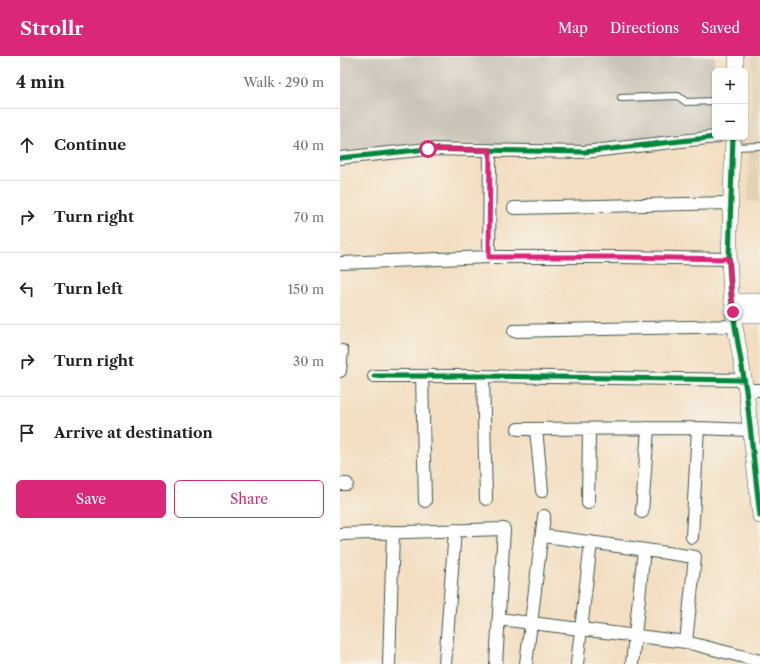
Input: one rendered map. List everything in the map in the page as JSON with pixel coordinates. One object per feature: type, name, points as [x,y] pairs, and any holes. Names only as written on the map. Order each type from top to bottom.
[{"type":"street","points":[[736,56],[736,68]]},
{"type":"street","points":[[340,158],[428,149],[584,152],[712,137]]},
{"type":"street","points":[[733,142],[729,259],[733,314],[750,386],[750,430],[760,516]]},
{"type":"street","points":[[489,257],[490,150]]},
{"type":"street","points":[[514,208],[730,203]]},
{"type":"street","points":[[340,262],[489,257],[729,259]]},
{"type":"street","points":[[733,314],[760,301]]},
{"type":"street","points":[[514,331],[733,314],[760,315]]},
{"type":"street","points":[[340,371],[342,351]]},
{"type":"street","points":[[374,376],[483,376],[750,386]]},
{"type":"street","points":[[422,376],[425,501]]},
{"type":"street","points":[[483,376],[486,499]]},
{"type":"street","points":[[642,512],[648,428]]},
{"type":"street","points":[[518,429],[698,428],[750,430]]},
{"type":"street","points":[[692,537],[698,428]]},
{"type":"street","points":[[536,429],[542,492]]},
{"type":"street","points":[[588,503],[589,429]]},
{"type":"street","points":[[526,664],[544,516]]},
{"type":"street","points":[[340,534],[504,529],[496,664]]},
{"type":"street","points":[[446,664],[455,530]]},
{"type":"street","points":[[389,664],[393,532]]},
{"type":"street","points":[[542,536],[695,557],[686,642]]},
{"type":"street","points":[[577,664],[592,542]]},
{"type":"street","points":[[632,664],[644,550]]},
{"type":"street","points":[[499,619],[686,642],[760,661]]},
{"type":"lane","points":[[621,98],[678,96],[686,102],[712,101]]},
{"type":"lane","points":[[733,142],[760,146]]},
{"type":"shaded area","points":[[340,56],[715,56],[715,68],[712,68],[712,129],[596,148],[468,144],[350,150],[340,153]]},
{"type":"shaded area","points":[[752,56],[760,56],[760,202],[748,202]]},
{"type":"cycle path","points":[[340,158],[428,149],[584,152],[712,137]]},
{"type":"cycle path","points":[[733,140],[729,259],[731,294],[746,390],[760,516]]},
{"type":"cycle path","points":[[374,376],[744,380]]},
{"type":"route","points":[[428,149],[490,150],[489,257],[729,259],[733,312]]}]
